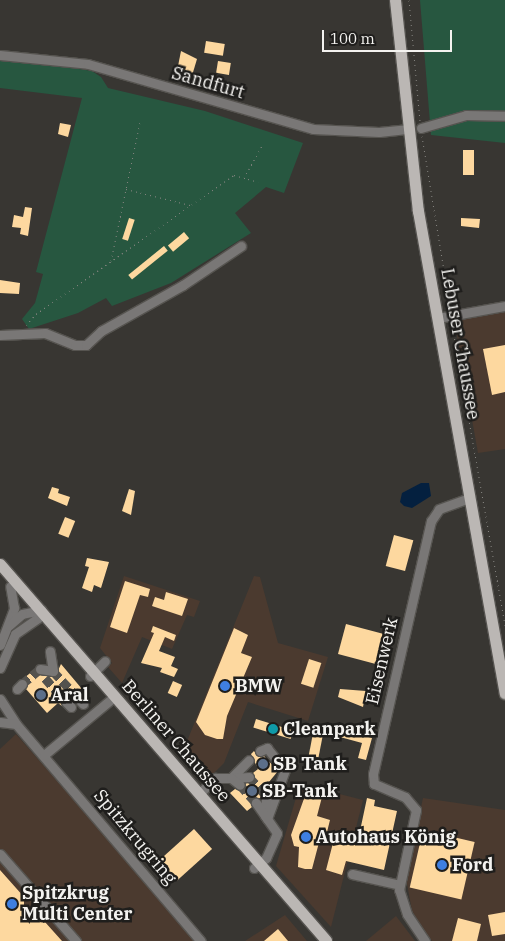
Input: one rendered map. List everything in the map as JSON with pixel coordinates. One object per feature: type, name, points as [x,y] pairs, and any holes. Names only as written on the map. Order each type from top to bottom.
[{"type":"main road","name":"Lebuser Chaussee","points":[[394,0],[415,129],[418,210],[505,693]]},
{"type":"main road","name":"Berliner Chaussee","points":[[0,564],[37,613]]},
{"type":"main road","name":"Berliner Chaussee","points":[[0,575],[92,674],[256,866],[326,941]]},
{"type":"main road","name":"Berliner Chaussee","points":[[112,698],[199,794],[316,941]]},
{"type":"street","name":"Sandfurt","points":[[0,55],[88,64],[308,128],[379,132],[415,129],[466,115],[505,116]]},
{"type":"street","points":[[0,334],[45,333],[75,345],[86,345],[101,331],[183,285],[241,246]]},
{"type":"street","points":[[438,318],[505,306]]},
{"type":"street","name":"Eisenwerk","points":[[416,810],[405,797],[374,784],[373,774],[431,521],[439,509],[469,498]]},
{"type":"street","points":[[0,645],[14,608],[10,586]]},
{"type":"street","points":[[8,626],[15,618],[37,613]]},
{"type":"street","points":[[0,668],[15,634],[37,613]]},
{"type":"street","points":[[92,674],[105,661]]},
{"type":"street","points":[[75,695],[82,704]]},
{"type":"street","points":[[44,754],[112,698]]},
{"type":"street","name":"Spitzkrugring","points":[[0,699],[16,724],[44,754],[201,941]]},
{"type":"street","points":[[0,722],[16,724]]},
{"type":"street","points":[[260,751],[267,748],[285,770],[266,818]]},
{"type":"street","points":[[231,778],[249,760]]},
{"type":"street","points":[[199,794],[215,778],[248,777]]},
{"type":"street","points":[[231,778],[240,785]]},
{"type":"street","points":[[266,795],[266,818]]},
{"type":"street","points":[[256,803],[277,833],[272,848],[256,866]]},
{"type":"street","points":[[406,814],[416,810]]},
{"type":"street","points":[[416,810],[400,886],[407,914],[425,941]]},
{"type":"street","points":[[0,854],[76,941]]},
{"type":"street","points":[[352,874],[400,886]]},
{"type":"path","points":[[410,0],[418,97],[415,129],[451,315],[505,626]]},
{"type":"path","points":[[111,262],[140,122]]},
{"type":"path","points":[[244,178],[263,144]]},
{"type":"path","points":[[16,335],[36,314],[234,175],[258,182]]},
{"type":"path","points":[[126,189],[191,205]]},
{"type":"shaded area","points":[[505,311],[505,449],[478,453],[454,319]]},
{"type":"shaded area","points":[[124,576],[200,601],[194,617],[187,615],[172,649],[142,637],[122,683],[108,667],[112,663],[100,648]]},
{"type":"shaded area","points":[[254,576],[260,577],[278,643],[328,657],[308,721],[248,702],[224,763],[203,784],[181,756]]},
{"type":"shaded area","points":[[16,734],[197,941],[0,941],[0,749]]},
{"type":"shaded area","points":[[300,784],[363,800],[331,927],[276,866]]},
{"type":"shaded area","points":[[423,798],[505,810],[505,941],[432,941],[423,931],[412,911],[406,878]]},
{"type":"shaded area","points":[[285,915],[307,941],[245,941]]},
{"type":"shaded area","points":[[396,916],[415,941],[366,941]]},
{"type":"green space","points":[[420,0],[505,0],[505,143],[431,135]]},
{"type":"green space","points":[[0,57],[92,71],[101,77],[108,88],[205,111],[303,143],[284,193],[266,187],[235,213],[251,233],[171,283],[112,306],[106,298],[78,313],[29,329],[22,319],[35,303],[43,274],[36,272],[82,98],[0,88]]},
{"type":"water","points":[[421,483],[429,483],[431,496],[412,508],[404,506],[400,502],[402,493]]},
{"type":"building","points":[[206,41],[225,44],[223,56],[204,53]]},
{"type":"building","points":[[181,51],[197,59],[191,79],[176,76]]},
{"type":"building","points":[[218,61],[231,63],[229,75],[216,73]]},
{"type":"building","points":[[60,123],[71,125],[68,137],[58,134]]},
{"type":"building","points":[[463,150],[474,150],[474,175],[463,175]]},
{"type":"building","points":[[25,207],[32,208],[28,236],[20,234],[21,228],[12,227],[14,215],[23,217]]},
{"type":"building","points":[[129,218],[135,220],[128,241],[122,239]]},
{"type":"building","points":[[461,218],[480,219],[479,228],[461,226]]},
{"type":"building","points":[[184,232],[189,238],[173,252],[168,245]]},
{"type":"building","points":[[164,246],[168,251],[132,280],[128,275]]},
{"type":"building","points":[[0,280],[20,283],[19,294],[0,293]]},
{"type":"building","points":[[505,345],[505,392],[492,395],[483,349]]},
{"type":"building","points":[[52,487],[59,489],[58,493],[70,497],[67,506],[48,498]]},
{"type":"building","points":[[129,489],[135,491],[131,515],[122,511]]},
{"type":"building","points":[[65,517],[75,521],[68,538],[58,534]]},
{"type":"building","points":[[394,535],[413,540],[405,571],[386,566]]},
{"type":"building","points":[[87,558],[109,562],[101,588],[94,585],[92,592],[82,588],[89,567],[85,566]]},
{"type":"building","points":[[125,581],[150,589],[148,597],[140,595],[127,633],[110,627]]},
{"type":"building","points":[[166,592],[188,599],[182,616],[152,606],[155,597],[164,600]]},
{"type":"building","points":[[346,624],[387,635],[379,665],[338,654]]},
{"type":"building","points":[[153,626],[176,635],[174,641],[165,637],[159,651],[175,657],[171,666],[178,669],[174,677],[160,672],[162,668],[141,663],[154,633],[151,632]]},
{"type":"building","name":"BMW","points":[[234,628],[248,635],[241,653],[252,657],[227,716],[223,739],[217,739],[205,735],[196,722]]},
{"type":"building","points":[[309,659],[321,663],[313,688],[301,684]]},
{"type":"building","points":[[61,664],[82,689],[71,690],[69,697],[61,698],[62,706],[58,703],[47,713],[26,689],[28,683],[24,678],[34,670],[39,675],[55,677]]},
{"type":"building","points":[[173,681],[182,685],[177,697],[168,693]]},
{"type":"building","points":[[340,689],[366,691],[363,707],[338,697]]},
{"type":"building","name":"Cleanpark","points":[[256,719],[293,730],[291,739],[253,728]]},
{"type":"building","points":[[315,723],[325,725],[319,757],[309,755]]},
{"type":"building","points":[[342,730],[372,738],[366,760],[358,758],[362,743],[340,737]]},
{"type":"building","points":[[254,751],[257,756],[264,756],[278,771],[269,782],[273,786],[271,791],[264,789],[260,798],[252,798],[252,807],[247,811],[230,793],[235,789],[243,791],[246,783],[254,780],[253,773],[258,769],[251,754]]},
{"type":"building","points":[[306,793],[322,797],[317,816],[330,820],[327,832],[322,831],[312,869],[298,867],[299,847],[294,846],[291,835]]},
{"type":"building","points":[[367,798],[375,800],[374,806],[397,811],[384,870],[346,861],[342,875],[326,870],[334,839],[357,845]]},
{"type":"building","points":[[194,829],[212,849],[177,881],[159,860]]},
{"type":"building","name":"Ford","points":[[423,830],[475,842],[461,899],[410,887]]},
{"type":"building","name":"Spitzkrug Multi Center","points":[[0,870],[24,897],[24,911],[36,912],[62,941],[0,941]]},
{"type":"building","points":[[505,912],[505,934],[492,936],[488,915]]},
{"type":"building","points":[[458,918],[481,924],[477,941],[452,941]]},
{"type":"building","points":[[278,929],[288,941],[264,941]]},
{"type":"tunnel","points":[[22,684],[40,669]]},
{"type":"tunnel","points":[[53,671],[75,695]]},
{"type":"tunnel","points":[[45,678],[66,702]]},
{"type":"tunnel","points":[[249,777],[266,795]]},
{"type":"tunnel","points":[[240,785],[256,803]]},
{"type":"place","name":"BMW","points":[[225,686]]},
{"type":"place","name":"Aral","points":[[41,695]]},
{"type":"place","name":"Cleanpark","points":[[273,729]]},
{"type":"place","name":"SB Tank","points":[[263,764]]},
{"type":"place","name":"SB-Tank","points":[[252,791]]},
{"type":"place","name":"Autohaus König","points":[[306,837]]},
{"type":"place","name":"Ford","points":[[442,865]]},
{"type":"place","name":"Spitzkrug Multi Center","points":[[12,904]]}]
